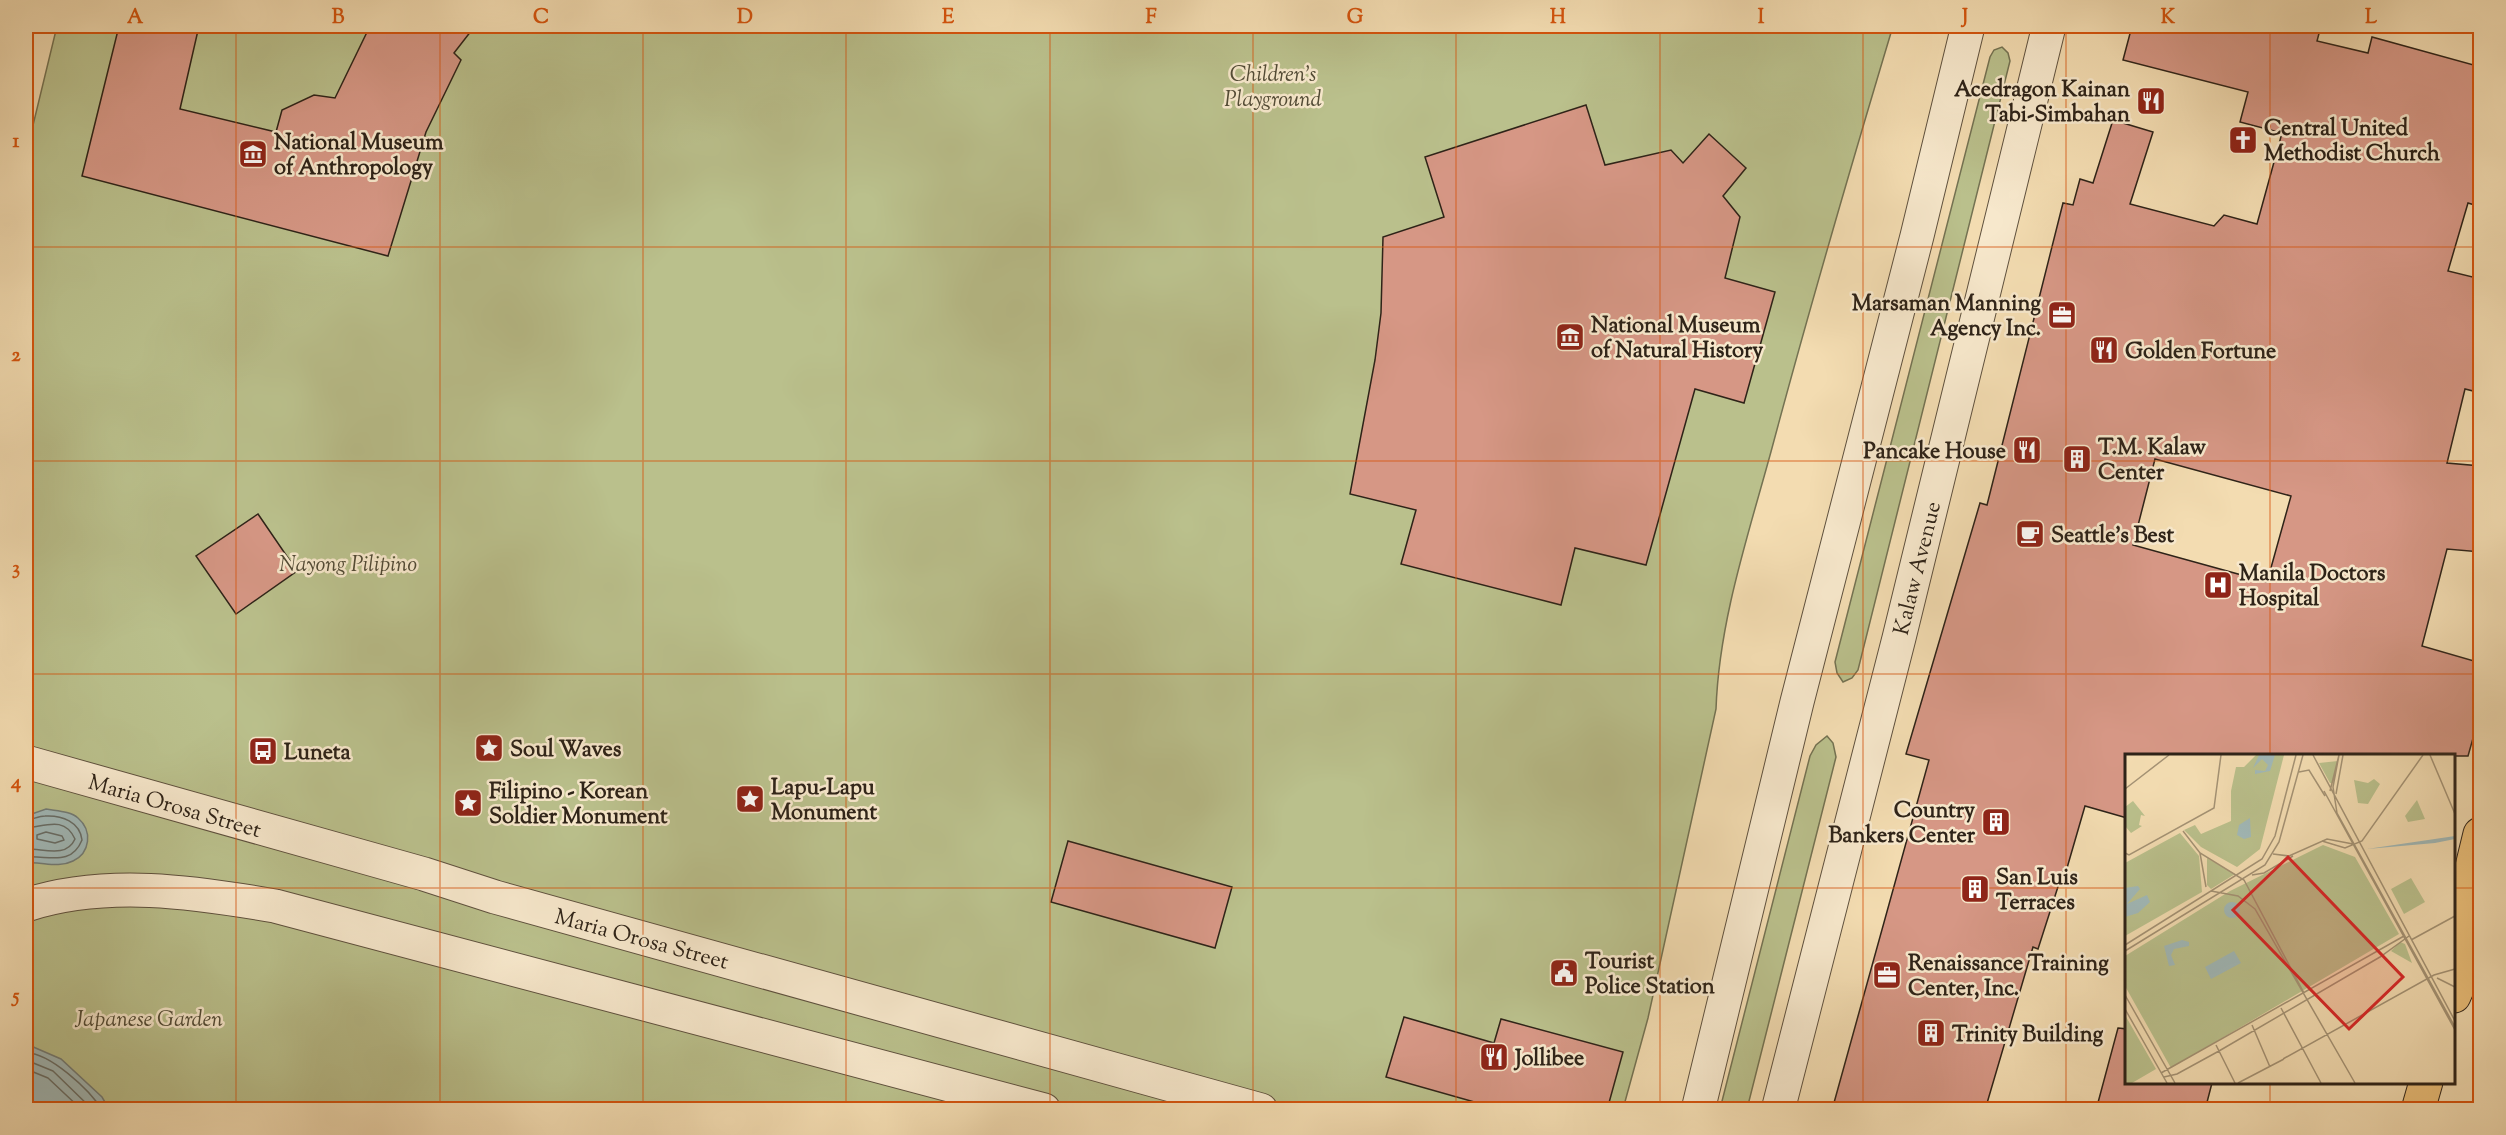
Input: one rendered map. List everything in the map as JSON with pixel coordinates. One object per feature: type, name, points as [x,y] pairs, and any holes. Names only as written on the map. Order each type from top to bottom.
[{"type":"main road","points":[[2455,939],[2472,900],[2481,834]]},
{"type":"main road","points":[[2455,994],[2481,937]]},
{"type":"main road","points":[[2418,1110],[2426,1084]]},
{"type":"street","points":[[1698,1110],[1797,702],[1917,236],[1968,26]]},
{"type":"street","name":"Kalaw Avenue","points":[[1778,1110],[1899,638],[2049,26]]},
{"type":"street","name":"Maria Orosa Street","points":[[26,762],[424,874],[495,897],[1261,1110]]},
{"type":"street","points":[[26,905],[40,900],[102,891],[163,890],[220,896],[275,906],[1044,1110]]},
{"type":"green space","points":[[57,26],[1893,26],[1816,289],[1736,577],[1718,676],[1716,709],[1648,1018],[1623,1109],[26,1110],[26,154]]},
{"type":"green space","points":[[2002,47],[2008,53],[2010,61],[1858,670],[1852,678],[1843,682],[1837,673],[1835,662],[1990,57],[1994,50]]},
{"type":"green space","points":[[1827,736],[1833,743],[1836,757],[1747,1109],[1720,1109],[1810,756],[1816,745]]},
{"type":"water","points":[[46,809],[75,816],[83,823],[88,841],[83,853],[73,861],[55,865],[26,863],[26,816]]},
{"type":"water","points":[[31,1046],[61,1059],[102,1097],[109,1109],[26,1109],[26,1047]]},
{"type":"building","name":"National Museum of Anthropology","points":[[119,26],[199,26],[180,109],[276,132],[282,110],[314,95],[335,98],[370,26],[475,26],[454,53],[461,60],[426,132],[388,256],[82,176]]},
{"type":"building","points":[[2132,26],[2321,26],[2317,41],[2368,53],[2372,37],[2481,67],[2481,207],[2468,203],[2448,271],[2481,279],[2481,393],[2465,389],[2447,463],[2481,466],[2481,552],[2447,549],[2422,646],[2481,663],[2481,710],[2468,756],[2455,756],[2455,754],[2125,754],[2125,817],[2085,806],[2067,868],[2064,868],[2038,949],[2033,947],[1985,1110],[1832,1110],[1929,760],[1906,754],[1980,503],[1987,505],[2063,203],[2073,205],[2080,179],[2093,183],[2113,120],[2153,132],[2130,204],[2214,226],[2224,215],[2257,224],[2282,133],[2240,122],[2248,92],[2123,60]],"holes":[[[2155,459],[2291,496],[2267,582],[2133,545]]]},
{"type":"building","name":"National Museum of Natural History","points":[[1586,105],[1605,165],[1671,150],[1683,163],[1709,134],[1746,168],[1723,196],[1740,217],[1725,278],[1775,292],[1744,403],[1695,389],[1646,565],[1575,548],[1561,605],[1401,564],[1416,510],[1350,494],[1375,360],[1381,313],[1383,237],[1444,217],[1425,157]]},
{"type":"building","points":[[258,514],[297,571],[236,614],[196,556]]},
{"type":"building","points":[[1068,841],[1232,887],[1215,948],[1051,902]]},
{"type":"building","points":[[1404,1017],[1494,1043],[1501,1019],[1623,1052],[1607,1110],[1491,1110],[1477,1106],[1478,1103],[1386,1077]]},
{"type":"building","points":[[2118,1028],[2125,1029],[2125,1084],[2212,1084],[2205,1110],[2096,1110]]},
{"type":"place","name":"Acedragon Kainan Tabi-Simbahan","points":[[2151,101]]},
{"type":"place","name":"Central United Methodist Church","points":[[2243,140]]},
{"type":"place","name":"National Museum of Anthropology","points":[[253,154]]},
{"type":"place","name":"Marsaman Manning Agency Inc.","points":[[2062,315]]},
{"type":"place","name":"National Museum of Natural History","points":[[1570,337]]},
{"type":"place","name":"Golden Fortune","points":[[2104,350]]},
{"type":"place","name":"Pancake House","points":[[2027,450]]},
{"type":"place","name":"T.M. Kalaw Center","points":[[2077,459]]},
{"type":"place","name":"Seattle's Best","points":[[2030,534]]},
{"type":"place","name":"Manila Doctors Hospital","points":[[2218,585]]},
{"type":"place","name":"Soul Waves","points":[[489,748]]},
{"type":"place","name":"Luneta","points":[[263,751]]},
{"type":"place","name":"Lapu-Lapu Monument","points":[[750,799]]},
{"type":"place","name":"Filipino - Korean Soldier Monument","points":[[468,803]]},
{"type":"place","name":"Country Bankers Center","points":[[1996,822]]},
{"type":"place","name":"San Luis Terraces","points":[[1975,889]]},
{"type":"place","name":"Tourist Police Station","points":[[1564,973]]},
{"type":"place","name":"Renaissance Training Center, Inc.","points":[[1887,975]]},
{"type":"place","name":"Trinity Building","points":[[1931,1033]]},
{"type":"place","name":"Jollibee","points":[[1494,1057]]},
{"type":"park label","name":"Children's Playground","points":[[1273,86]]},
{"type":"park label","name":"Nayong Pilipino","points":[[348,563]]},
{"type":"park label","name":"Japanese Garden","points":[[149,1018]]}]
